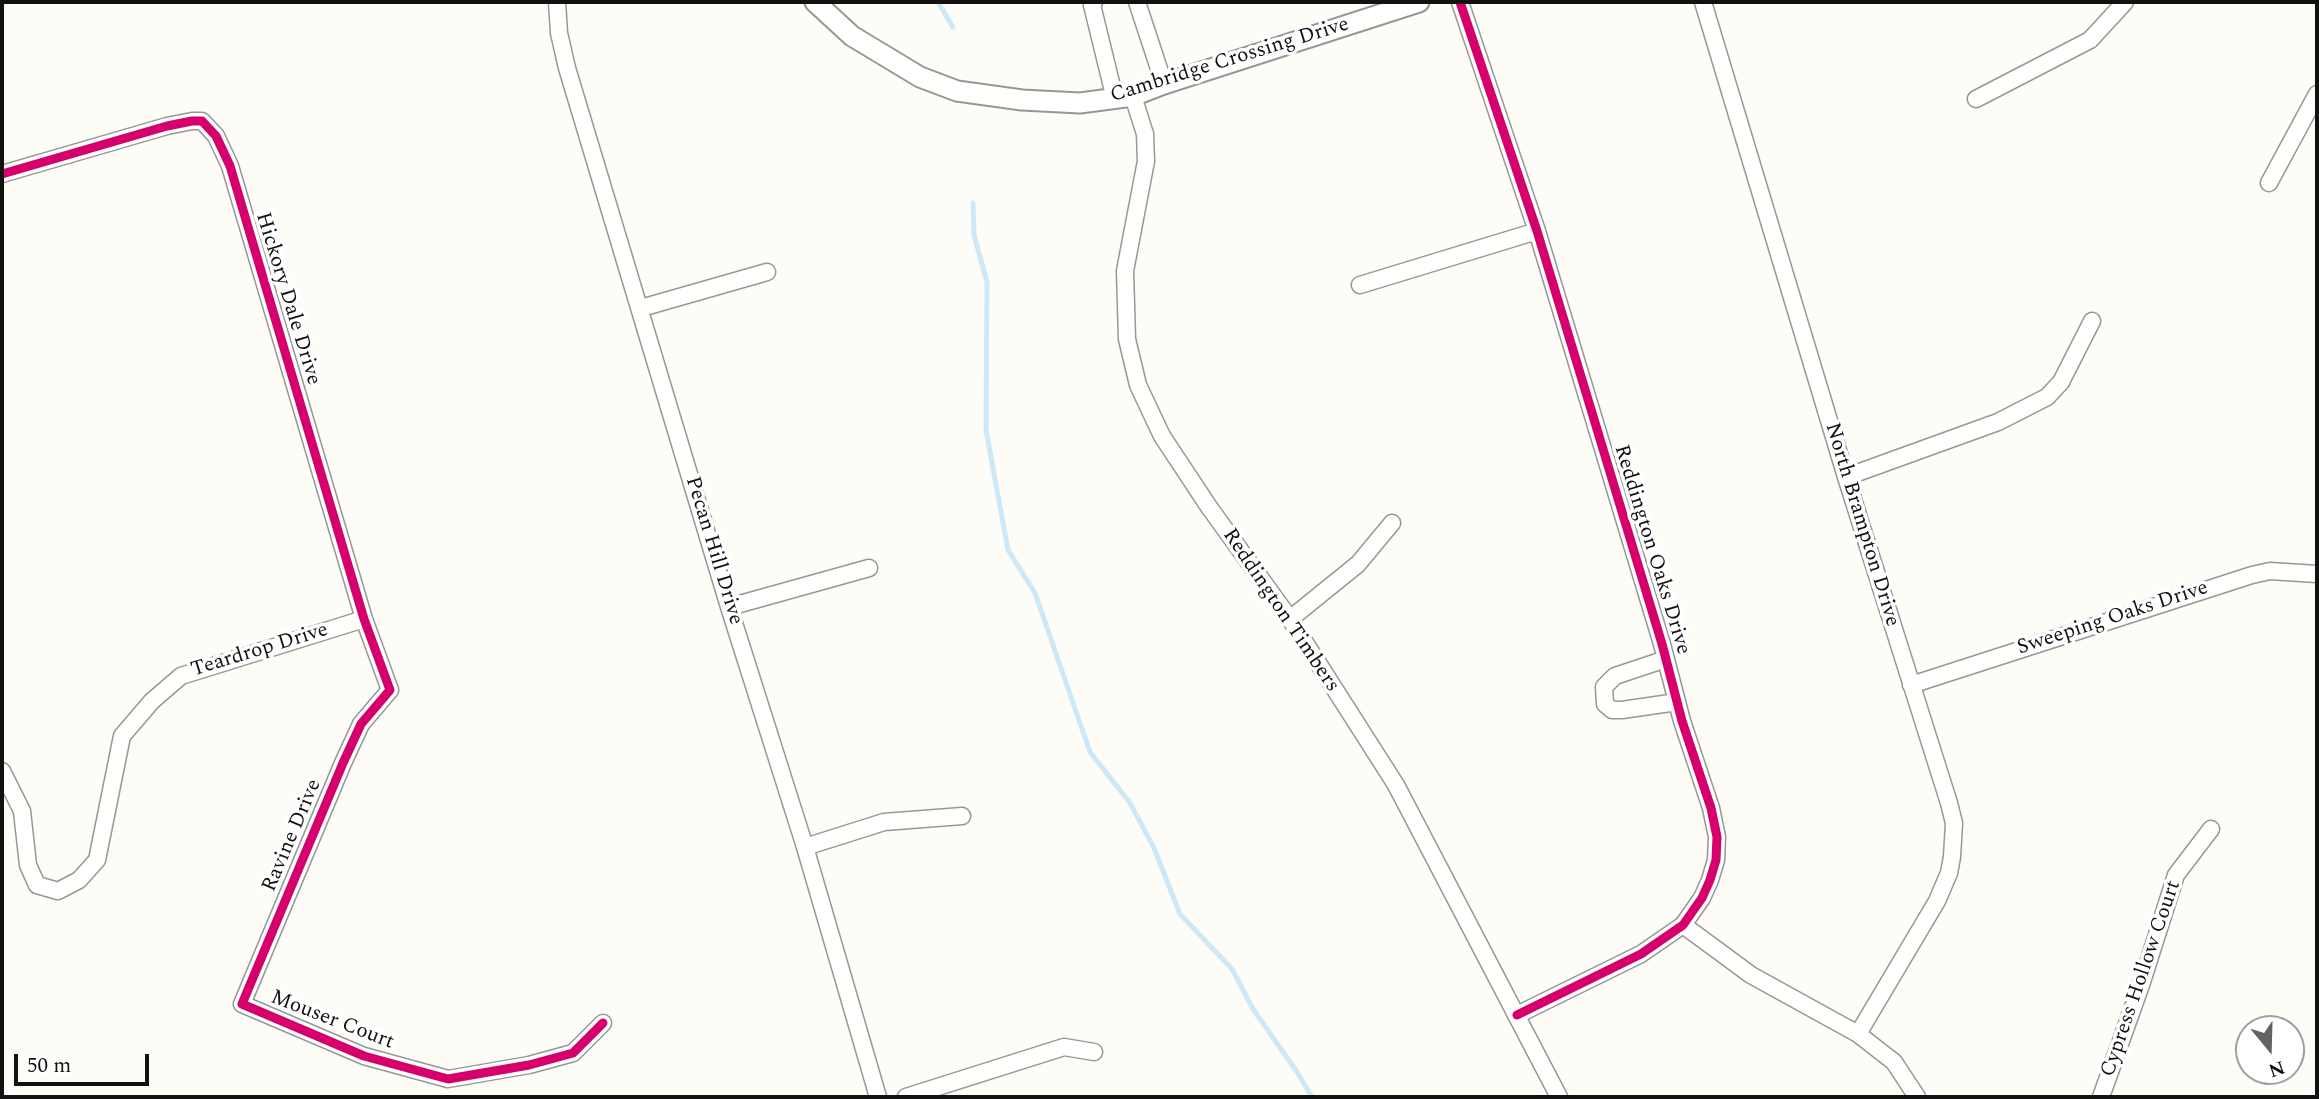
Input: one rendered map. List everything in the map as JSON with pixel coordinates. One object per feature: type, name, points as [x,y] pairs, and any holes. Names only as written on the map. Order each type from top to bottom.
[{"type":"street","name":"Pecan Hill Drive","points":[[557,2],[559,33],[567,68],[729,607],[805,847],[878,1097]]},
{"type":"street","name":"Cambridge Crossing Drive","points":[[815,2],[852,36],[920,77],[957,91],[1022,100],[1080,103],[1124,97],[1419,2]]},
{"type":"street","name":"Reddington Timbers","points":[[1094,2],[1092,5],[1124,97],[1144,134],[1146,161],[1125,271],[1127,339],[1138,385],[1162,436],[1209,507],[1290,619],[1396,785],[1559,1097]]},
{"type":"street","points":[[1138,2],[1164,83]]},
{"type":"street","name":"Reddington Oaks Drive","points":[[1460,2],[1537,231],[1677,702],[1711,807],[1717,837],[1716,860],[1710,880],[1702,898],[1683,925],[1641,954],[1517,1015]]},
{"type":"street","name":"North Brampton Drive","points":[[1703,2],[1846,477],[1954,823],[1949,873],[1937,901],[1858,1034]]},
{"type":"street","points":[[1976,99],[2090,40],[2125,2]]},
{"type":"street","points":[[2269,183],[2317,94]]},
{"type":"street","name":"Hickory Dale Drive","points":[[2,174],[192,121],[202,121],[216,136],[230,166],[364,619],[390,690]]},
{"type":"street","points":[[1360,285],[1537,231]]},
{"type":"street","points":[[641,308],[767,272]]},
{"type":"street","points":[[1846,477],[1998,422],[2047,397],[2061,382],[2092,321]]},
{"type":"street","points":[[1290,619],[1358,564],[1392,523]]},
{"type":"street","points":[[729,607],[869,568]]},
{"type":"street","name":"Sweeping Oaks Drive","points":[[1911,685],[2252,575],[2270,571],[2317,574]]},
{"type":"street","name":"Teardrop Drive","points":[[2,771],[22,811],[28,865],[37,885],[58,891],[79,880],[97,860],[122,736],[152,701],[181,676],[364,619]]},
{"type":"street","name":"Reddington Oaks Drive","points":[[1666,659],[1615,676],[1604,687],[1605,704],[1612,710],[1622,710],[1677,702]]},
{"type":"street","name":"Ravine Drive","points":[[243,1004],[361,724],[390,690]]},
{"type":"street","points":[[805,847],[884,822],[961,816]]},
{"type":"street","name":"Cypress Hollow Court","points":[[2101,1097],[2176,875],[2211,829]]},
{"type":"street","points":[[1683,925],[1751,975],[1858,1034],[1894,1062],[1917,1097]]},
{"type":"street","name":"Mouser Court","points":[[243,1004],[363,1056],[448,1079],[529,1065],[573,1053],[603,1023]]},
{"type":"street","points":[[906,1097],[1064,1047],[1094,1052]]},
{"type":"waterway","points":[[938,2],[953,27]]},
{"type":"waterway","points":[[973,203],[974,235],[987,282],[986,430],[1008,550],[1035,593],[1090,752],[1130,803],[1154,848],[1180,914],[1232,969],[1253,1009],[1312,1097]]},
{"type":"cycle path","points":[[1460,2],[1537,231],[1662,644],[1682,721],[1711,808],[1717,837],[1716,860],[1710,880],[1702,898],[1683,925],[1641,954],[1517,1015]]},
{"type":"cycle path","points":[[2,174],[192,121],[202,121],[216,136],[230,166],[364,619],[390,690],[361,724],[242,1004],[364,1056],[448,1079],[529,1065],[573,1053],[603,1023]]}]
